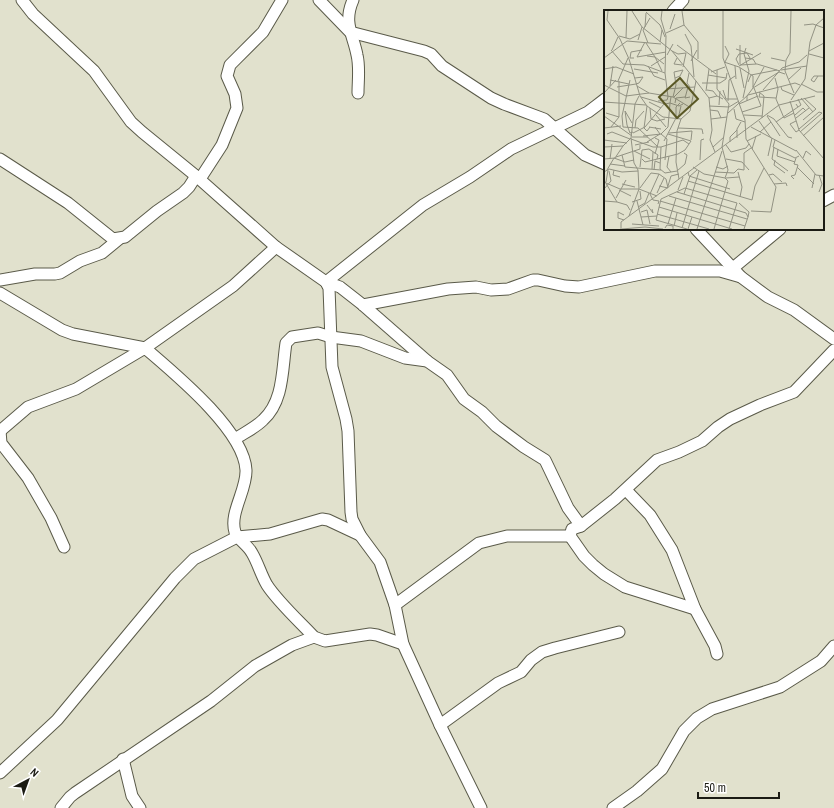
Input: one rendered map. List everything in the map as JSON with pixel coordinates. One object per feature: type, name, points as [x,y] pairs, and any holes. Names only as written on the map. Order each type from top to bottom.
[{"type":"street","points":[[22,0],[32,14],[94,71],[131,122],[142,132],[198,178],[276,247],[326,282],[340,287],[363,305],[428,361],[447,375],[464,399],[482,412],[496,426],[524,447],[545,460],[568,508],[581,526]]},
{"type":"street","points":[[0,159],[68,203],[113,239],[124,238],[157,211],[183,193],[198,178],[222,145],[237,108],[235,94],[227,76],[230,64],[263,32],[282,0]]},
{"type":"street","points":[[319,0],[350,32],[424,51],[430,54],[442,66],[491,98],[544,119],[585,155],[604,164]]},
{"type":"street","points":[[353,0],[348,14],[350,32],[358,55],[358,93]]},
{"type":"street","points":[[674,10],[683,0]]},
{"type":"street","points":[[326,282],[423,205],[470,177],[511,149],[588,112],[604,100]]},
{"type":"street","points":[[824,200],[834,195]]},
{"type":"street","points":[[697,230],[737,272],[768,297],[794,310],[834,339]]},
{"type":"street","points":[[363,305],[448,289],[476,286],[491,290],[508,289],[533,280],[579,287],[647,272],[668,270],[737,272],[779,230]]},
{"type":"street","points":[[0,280],[35,274],[60,273],[80,261],[102,253],[119,239]]},
{"type":"street","points":[[64,547],[51,518],[28,478],[4,447],[0,439],[0,431],[28,407],[76,389],[145,348],[233,286],[276,247]]},
{"type":"street","points":[[326,282],[329,288],[333,375],[348,431],[352,519],[360,535],[380,562],[395,605],[404,644],[440,725],[481,808]]},
{"type":"street","points":[[0,293],[62,330],[73,334],[145,348],[191,388],[221,420],[235,439],[246,468],[244,485],[234,516],[234,530],[237,537],[252,552],[263,578],[272,592],[314,637],[325,641],[370,634],[404,644]]},
{"type":"street","points":[[235,439],[262,422],[272,411],[279,394],[286,343],[292,337],[314,333],[361,341],[405,358],[428,361]]},
{"type":"street","points":[[570,536],[572,529],[581,526],[626,490],[657,460],[702,441],[730,419],[760,405],[794,392],[834,350]]},
{"type":"street","points":[[626,490],[650,515],[672,550],[695,609],[714,646],[716,654]]},
{"type":"street","points":[[0,773],[57,720],[186,565],[194,559],[237,537],[270,534],[322,519],[328,520],[360,535]]},
{"type":"street","points":[[395,605],[479,543],[507,536],[570,536]]},
{"type":"street","points":[[570,536],[584,556],[593,565],[625,587],[695,609]]},
{"type":"street","points":[[440,725],[498,683],[521,672],[531,660],[542,652],[619,632]]},
{"type":"street","points":[[61,808],[70,797],[123,759],[211,701],[255,666],[292,645],[314,637]]},
{"type":"street","points":[[613,808],[637,791],[662,769],[684,730],[697,718],[712,709],[780,687],[821,661],[834,646]]},
{"type":"street","points":[[123,759],[132,796],[140,808]]}]
